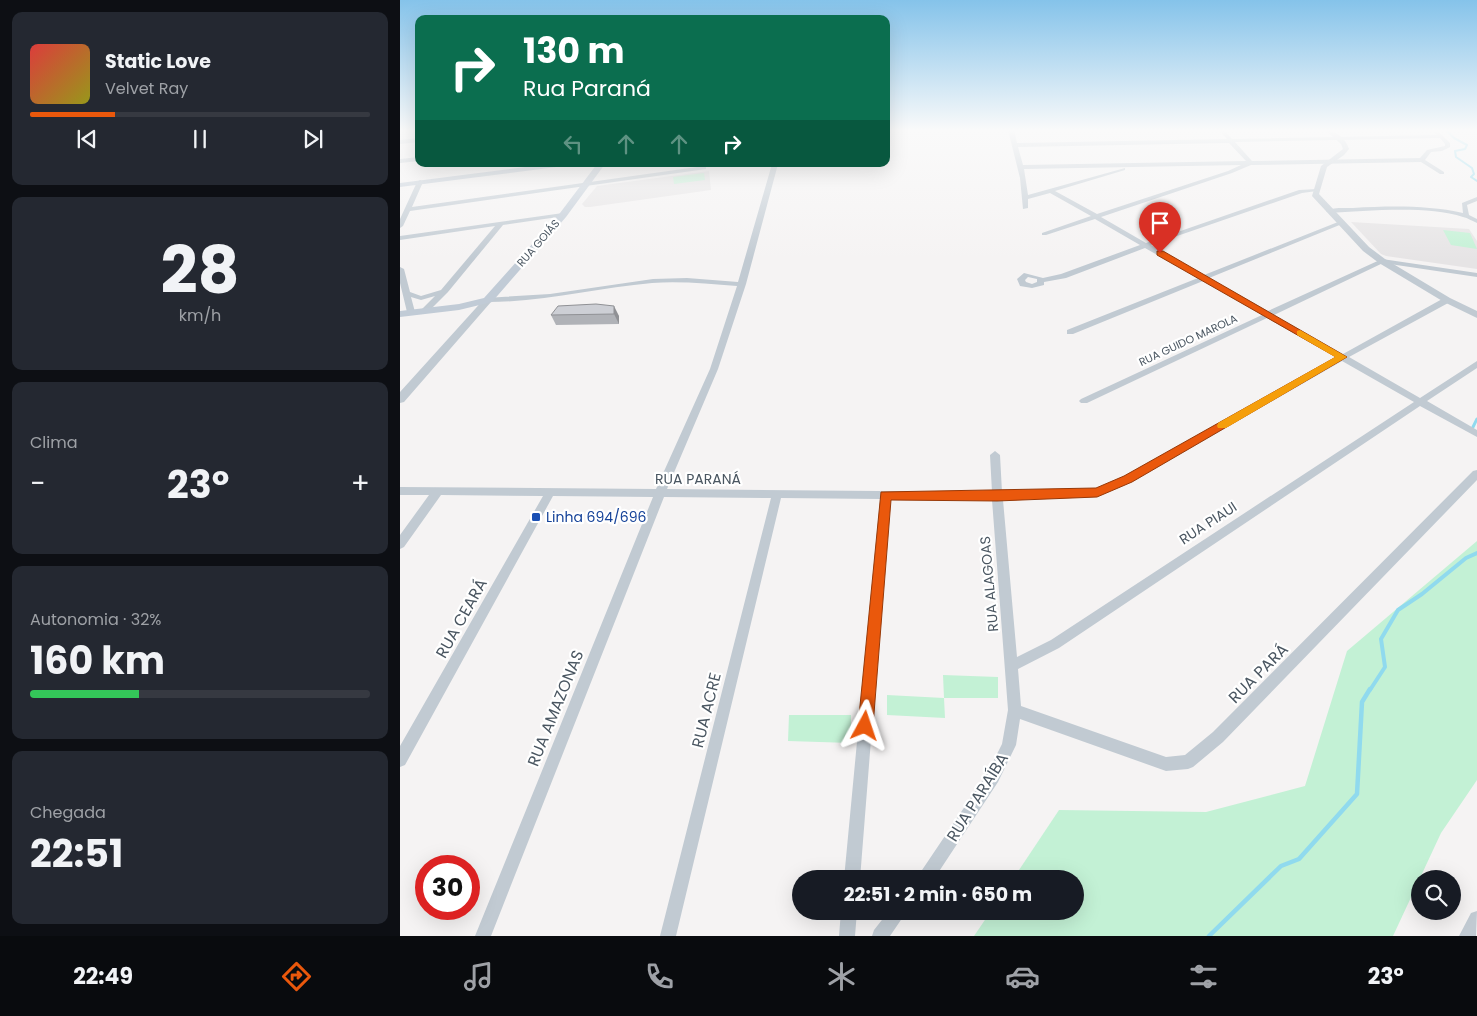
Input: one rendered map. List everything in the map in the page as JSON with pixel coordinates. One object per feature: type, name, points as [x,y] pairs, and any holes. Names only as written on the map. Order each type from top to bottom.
[{"type":"main road","points":[[400,185],[485,174]]},
{"type":"main road","name":"RUA GOIÁS","points":[[488,300],[563,215],[594,174]]},
{"type":"main road","points":[[400,314],[459,307],[488,300]]},
{"type":"street","points":[[408,209],[662,174]]},
{"type":"street","name":"RUA AMAZONAS","points":[[483,936],[660,493],[714,369],[742,284],[772,174]]},
{"type":"street","points":[[1021,174],[1025,198],[1024,208]]},
{"type":"street","points":[[1025,198],[1109,174]]},
{"type":"street","points":[[1044,234],[1225,174]]},
{"type":"street","points":[[1321,174],[1315,194],[1366,249],[1382,261],[1447,300],[1477,315]]},
{"type":"street","points":[[400,226],[420,182]]},
{"type":"street","points":[[1042,280],[1062,276],[1301,191],[1315,190]]},
{"type":"street","points":[[1051,192],[1477,434]]},
{"type":"street","points":[[1466,214],[1464,204],[1477,199]]},
{"type":"street","points":[[1329,210],[1396,208],[1466,214],[1477,221]]},
{"type":"street","points":[[400,238],[563,215]]},
{"type":"street","points":[[1070,332],[1340,222]]},
{"type":"street","points":[[424,311],[445,290],[501,224]]},
{"type":"street","points":[[1382,261],[1477,275]]},
{"type":"street","name":"RUA GUIDO MAROLA","points":[[1084,402],[1382,261]]},
{"type":"street","points":[[400,269],[412,312]]},
{"type":"street","points":[[488,300],[525,298],[653,281],[700,281],[742,284]]},
{"type":"street","points":[[408,294],[426,298],[445,290]]},
{"type":"street","name":"RUA GOIÁS","points":[[400,399],[488,300]]},
{"type":"street","name":"RUA PARANÁ","points":[[400,491],[777,493],[885,496],[997,496],[1097,493],[1128,479],[1342,357],[1447,300]]},
{"type":"street","points":[[459,307],[468,310],[471,319]]},
{"type":"street","name":"RUA PIAUI","points":[[1011,666],[1055,644],[1477,364]]},
{"type":"street","name":"RUA ALAGOAS","points":[[995,455],[1015,710]]},
{"type":"street","name":"RUA PARÁ","points":[[1015,710],[1166,764],[1188,762],[1218,737],[1477,474]]},
{"type":"street","points":[[400,544],[438,491]]},
{"type":"street","name":"RUA CEARÁ","points":[[400,760],[550,493]]},
{"type":"street","name":"RUA ACRE","points":[[668,936],[777,493]]},
{"type":"street","points":[[853,870],[885,496]]},
{"type":"street","name":"RUA PARAÍBA","points":[[930,870],[993,777],[1009,745],[1015,710]]},
{"type":"street","points":[[1467,936],[1477,919]]},
{"type":"street","points":[[847,936],[848,920]]},
{"type":"street","points":[[880,936],[892,920]]},
{"type":"shaded area","points":[[689,174],[709,174],[711,190],[585,207],[582,204],[597,186]]},
{"type":"shaded area","points":[[1351,222],[1469,229],[1477,241],[1477,269],[1386,256],[1381,254]]},
{"type":"green space","points":[[704,174],[705,180],[674,184],[673,177]]},
{"type":"green space","points":[[1443,230],[1470,233],[1477,249],[1451,245]]},
{"type":"green space","points":[[1477,541],[1477,780],[1441,833],[1424,870],[1411,870],[1411,897],[1393,936],[974,936],[985,920],[1084,920],[1084,870],[1019,870],[1059,810],[1206,812],[1305,786],[1347,651]]},
{"type":"green space","points":[[943,675],[998,677],[998,698],[944,698]]},
{"type":"green space","points":[[887,695],[944,698],[945,718],[887,715]]},
{"type":"green space","points":[[789,715],[851,715],[851,743],[788,741]]},
{"type":"building","points":[[596,304],[614,306],[614,314],[551,315],[558,306]]},
{"type":"waterway","points":[[1474,174],[1471,177],[1477,181]]},
{"type":"waterway","points":[[1473,427],[1477,419]]},
{"type":"waterway","points":[[1370,690],[1385,667],[1381,639],[1398,610],[1422,594],[1466,558],[1477,553]]},
{"type":"waterway","points":[[1209,936],[1281,866],[1299,859],[1357,794],[1362,702],[1370,689]]},
{"type":"slow traffic","points":[[1222,426],[1342,357],[1300,333]]},
{"type":"place","name":"Linha 694/696","points":[[536,517]]},
{"type":"route","points":[[865,726],[885,496],[997,496],[1097,493],[1128,479],[1342,357],[1160,253]]}]
